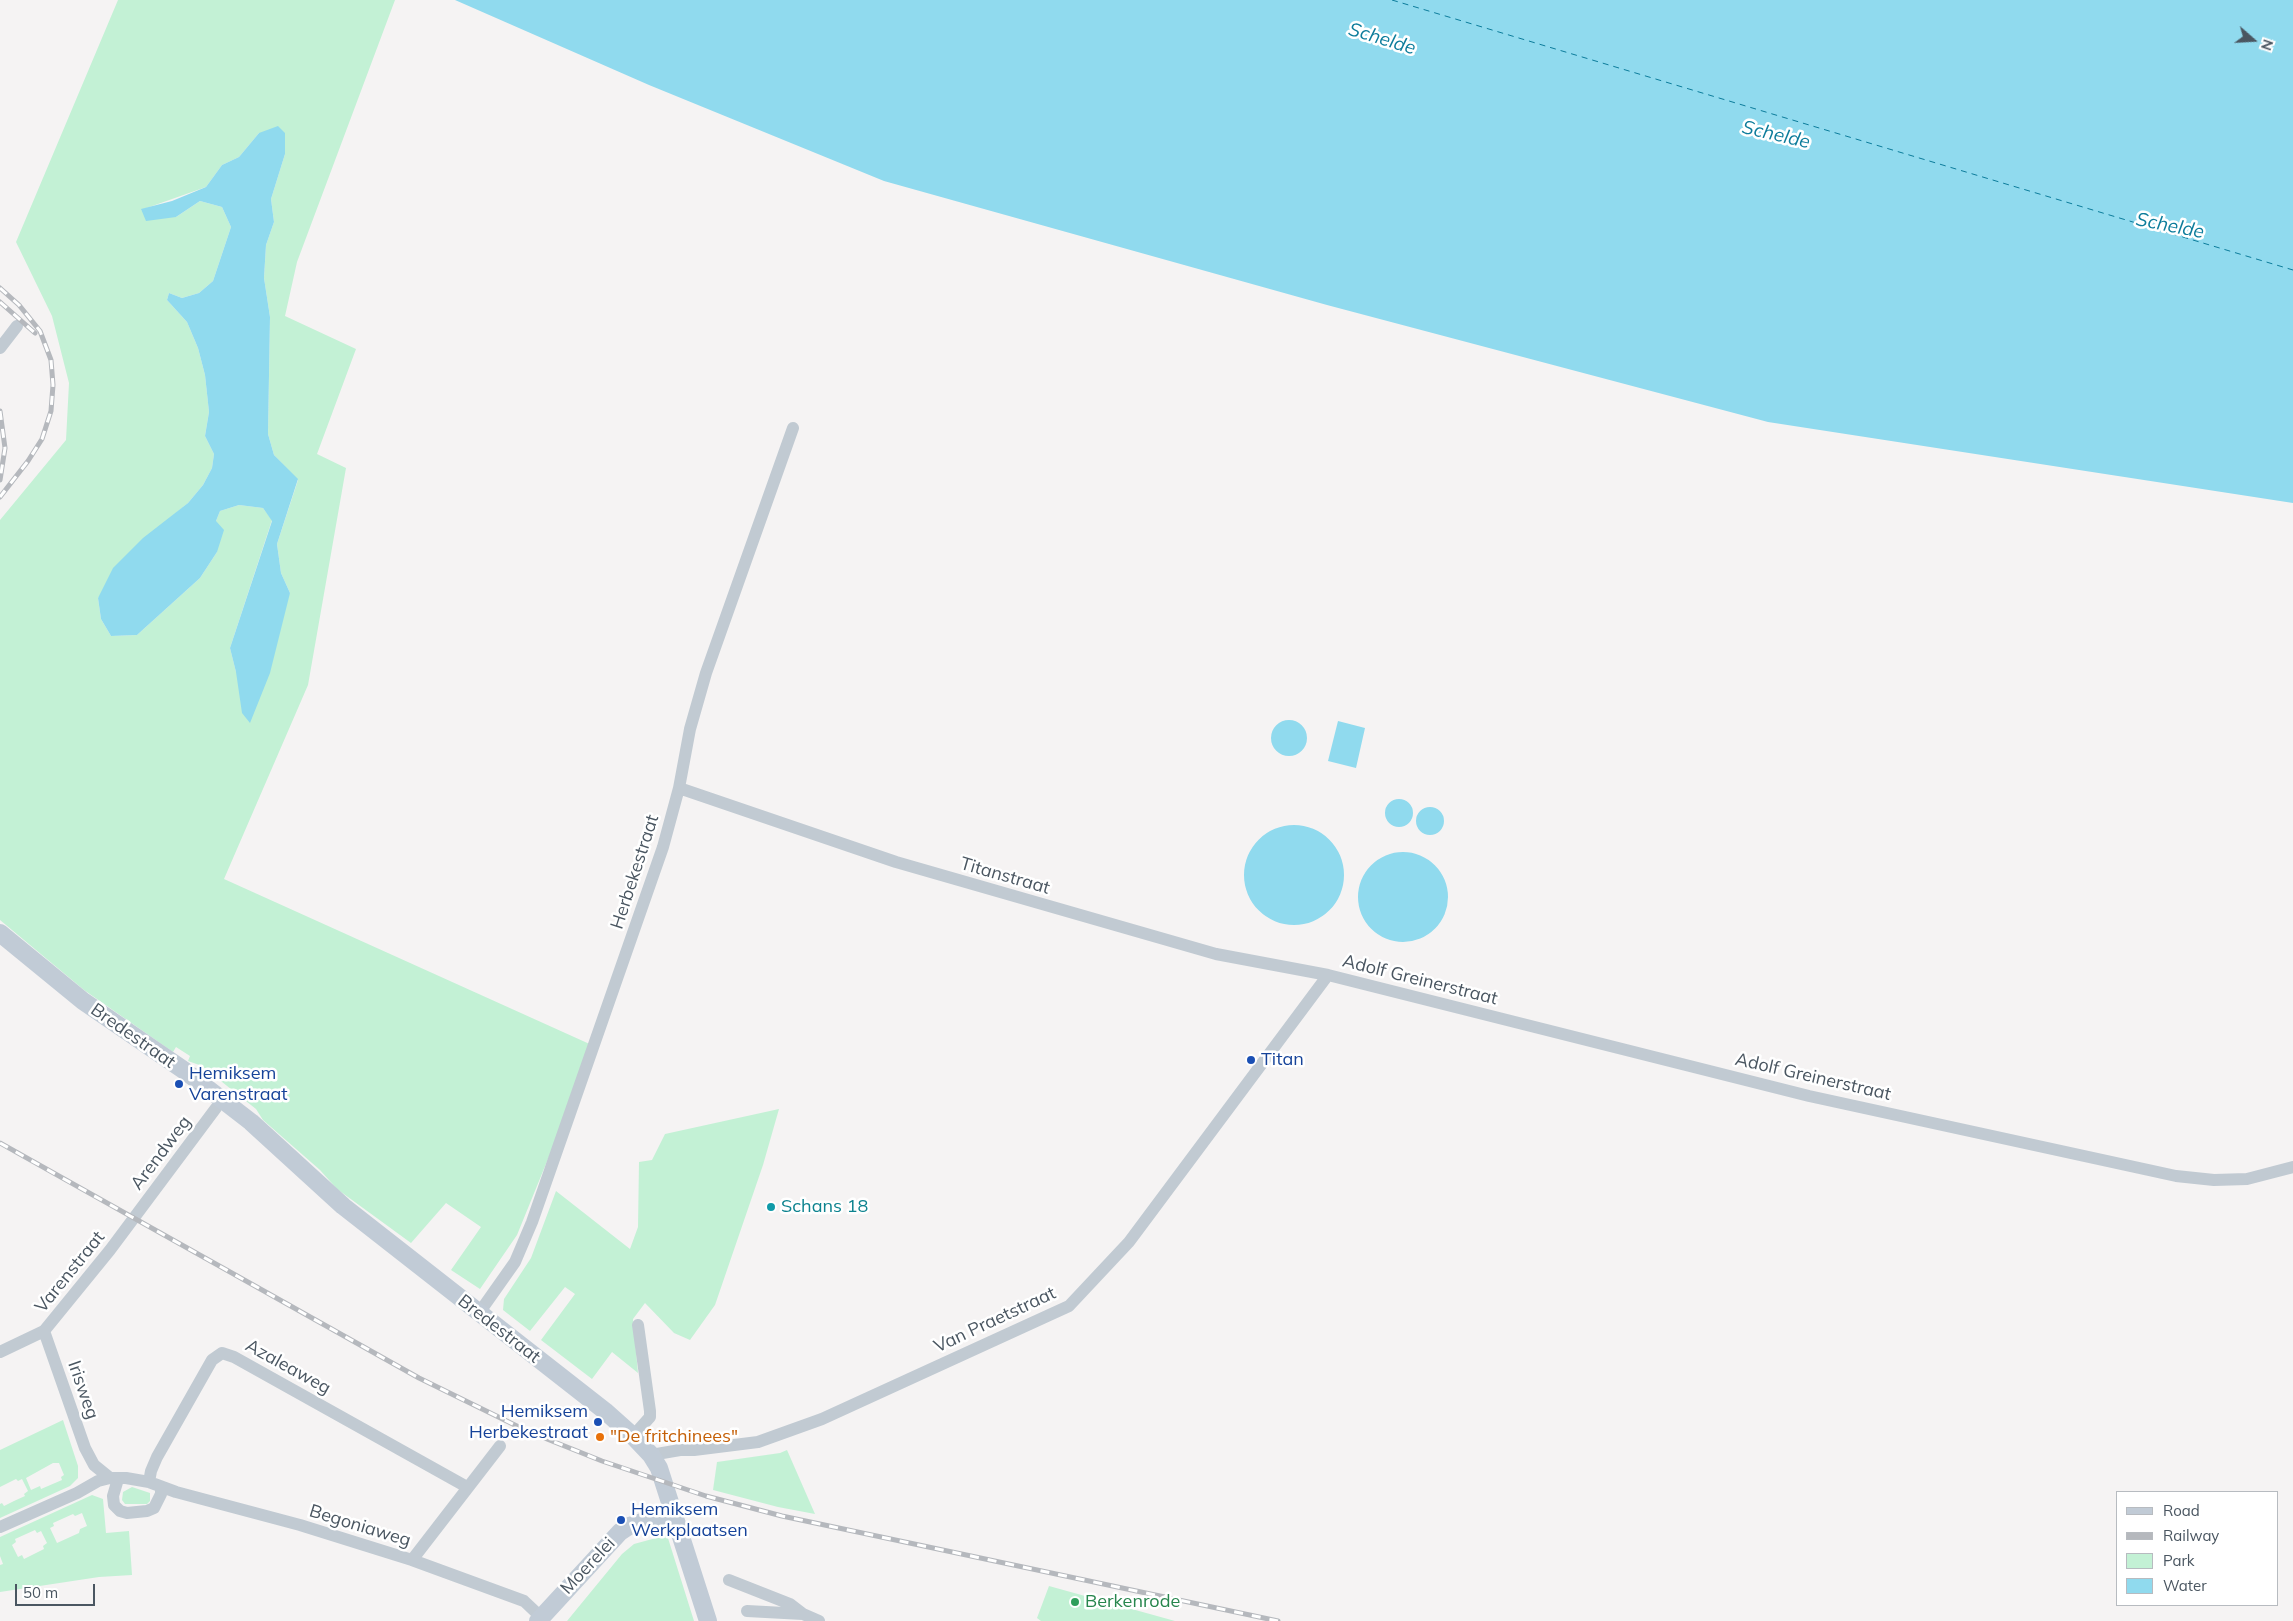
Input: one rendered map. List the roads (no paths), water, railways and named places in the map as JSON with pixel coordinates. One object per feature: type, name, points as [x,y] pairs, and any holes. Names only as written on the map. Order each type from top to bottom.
[{"type":"main road","name":"Bredestraat","points":[[0,933],[83,1001],[112,1028],[329,1198],[343,1206]]},
{"type":"main road","name":"Bredestraat","points":[[83,1001],[191,1076],[252,1122],[343,1206],[605,1411],[652,1455]]},
{"type":"main road","points":[[652,1455],[659,1468],[674,1512],[708,1621]]},
{"type":"main road","name":"Moerelei","points":[[540,1619],[620,1532],[629,1526],[674,1512]]},
{"type":"street","points":[[0,348],[17,326]]},
{"type":"street","name":"Herbekestraat","points":[[479,1313],[515,1262],[527,1237],[663,847],[679,788],[690,729],[706,673],[793,428]]},
{"type":"street","name":"Titanstraat","points":[[679,788],[896,862],[1030,902],[1216,954],[1328,975]]},
{"type":"street","name":"Adolf Greinerstraat","points":[[1328,975],[1810,1096],[2176,1176],[2214,1180],[2247,1179],[2293,1167]]},
{"type":"street","name":"Van Praetstraat","points":[[652,1455],[680,1450],[758,1442],[822,1419],[1069,1306],[1129,1242],[1328,975]]},
{"type":"street","name":"Arendweg","points":[[133,1218],[216,1108]]},
{"type":"street","name":"Varenstraat","points":[[0,1352],[44,1331],[110,1250],[133,1218]]},
{"type":"street","points":[[633,1436],[650,1417],[638,1325]]},
{"type":"street","name":"Irisweg","points":[[44,1331],[90,1460],[92,1468],[87,1486]]},
{"type":"street","name":"Azaleaweg","points":[[155,1485],[151,1471],[157,1457],[212,1360],[222,1353],[234,1357],[467,1487]]},
{"type":"street","points":[[412,1560],[500,1446]]},
{"type":"street","name":"Irisweg","points":[[90,1460],[100,1472],[114,1479]]},
{"type":"street","points":[[0,1528],[77,1493],[87,1486],[114,1479],[134,1478],[155,1485],[159,1501],[154,1508],[148,1511],[120,1511],[114,1505],[114,1479]]},
{"type":"street","name":"Begoniaweg","points":[[155,1485],[300,1525],[412,1560],[524,1601],[540,1619]]},
{"type":"street","points":[[729,1580],[790,1604],[803,1614],[819,1621]]},
{"type":"street","points":[[747,1611],[803,1614]]},
{"type":"water","name":"Schelde","points":[[455,0],[2293,0],[2293,503],[1768,422],[1327,305],[884,181],[649,85]]},
{"type":"water","points":[[278,126],[285,133],[285,154],[271,199],[274,222],[266,245],[264,278],[270,317],[268,434],[274,455],[298,479],[277,544],[281,573],[290,593],[270,673],[250,723],[242,713],[236,672],[230,648],[272,521],[263,508],[239,505],[220,511],[216,521],[224,530],[217,552],[200,578],[137,635],[111,636],[101,619],[98,598],[113,568],[143,538],[188,503],[203,485],[212,468],[214,454],[205,436],[209,412],[205,375],[198,348],[187,322],[167,300],[169,293],[182,298],[199,293],[213,281],[231,227],[222,207],[200,201],[176,217],[146,221],[141,209],[172,201],[206,187],[222,165],[239,157],[259,133]]},
{"type":"water","points":[[1289,720],[1301,726],[1307,738],[1301,750],[1289,756],[1277,750],[1271,738],[1277,726]]},
{"type":"water","points":[[1338,721],[1365,728],[1356,768],[1328,761]]},
{"type":"water","points":[[1399,799],[1409,803],[1413,813],[1409,823],[1399,827],[1389,823],[1385,813],[1389,803]]},
{"type":"water","points":[[1430,807],[1440,811],[1444,821],[1440,831],[1430,835],[1420,831],[1416,821],[1420,811]]},
{"type":"water","points":[[1294,825],[1313,829],[1329,840],[1340,856],[1344,875],[1340,894],[1329,910],[1313,921],[1294,925],[1275,921],[1259,910],[1248,894],[1244,875],[1248,856],[1259,840],[1275,829]]},
{"type":"water","points":[[1394,852],[1412,852],[1428,859],[1441,872],[1448,888],[1448,906],[1441,922],[1428,935],[1412,942],[1394,942],[1378,935],[1365,922],[1358,906],[1358,888],[1365,872],[1378,859]]},
{"type":"railway","points":[[0,288],[19,305],[40,331],[51,360],[53,385],[51,411],[42,439],[28,461],[0,497]]},
{"type":"railway","points":[[0,302],[35,333]]},
{"type":"railway","points":[[0,411],[5,448],[0,480]]},
{"type":"railway","points":[[0,1143],[419,1378],[527,1431],[602,1461],[706,1496],[782,1516],[1278,1621]]},
{"type":"place","name":"Titan","points":[[1251,1060]]},
{"type":"place","name":"Hemiksem Varenstraat","points":[[179,1084]]},
{"type":"place","name":"Schans 18","points":[[771,1207]]},
{"type":"place","name":"Hemiksem Herbekestraat","points":[[598,1422]]},
{"type":"place","name":"\"De fritchinees\"","points":[[600,1437]]},
{"type":"place","name":"Hemiksem Werkplaatsen","points":[[621,1520]]},
{"type":"place","name":"Berkenrode","points":[[1075,1602]]}]
